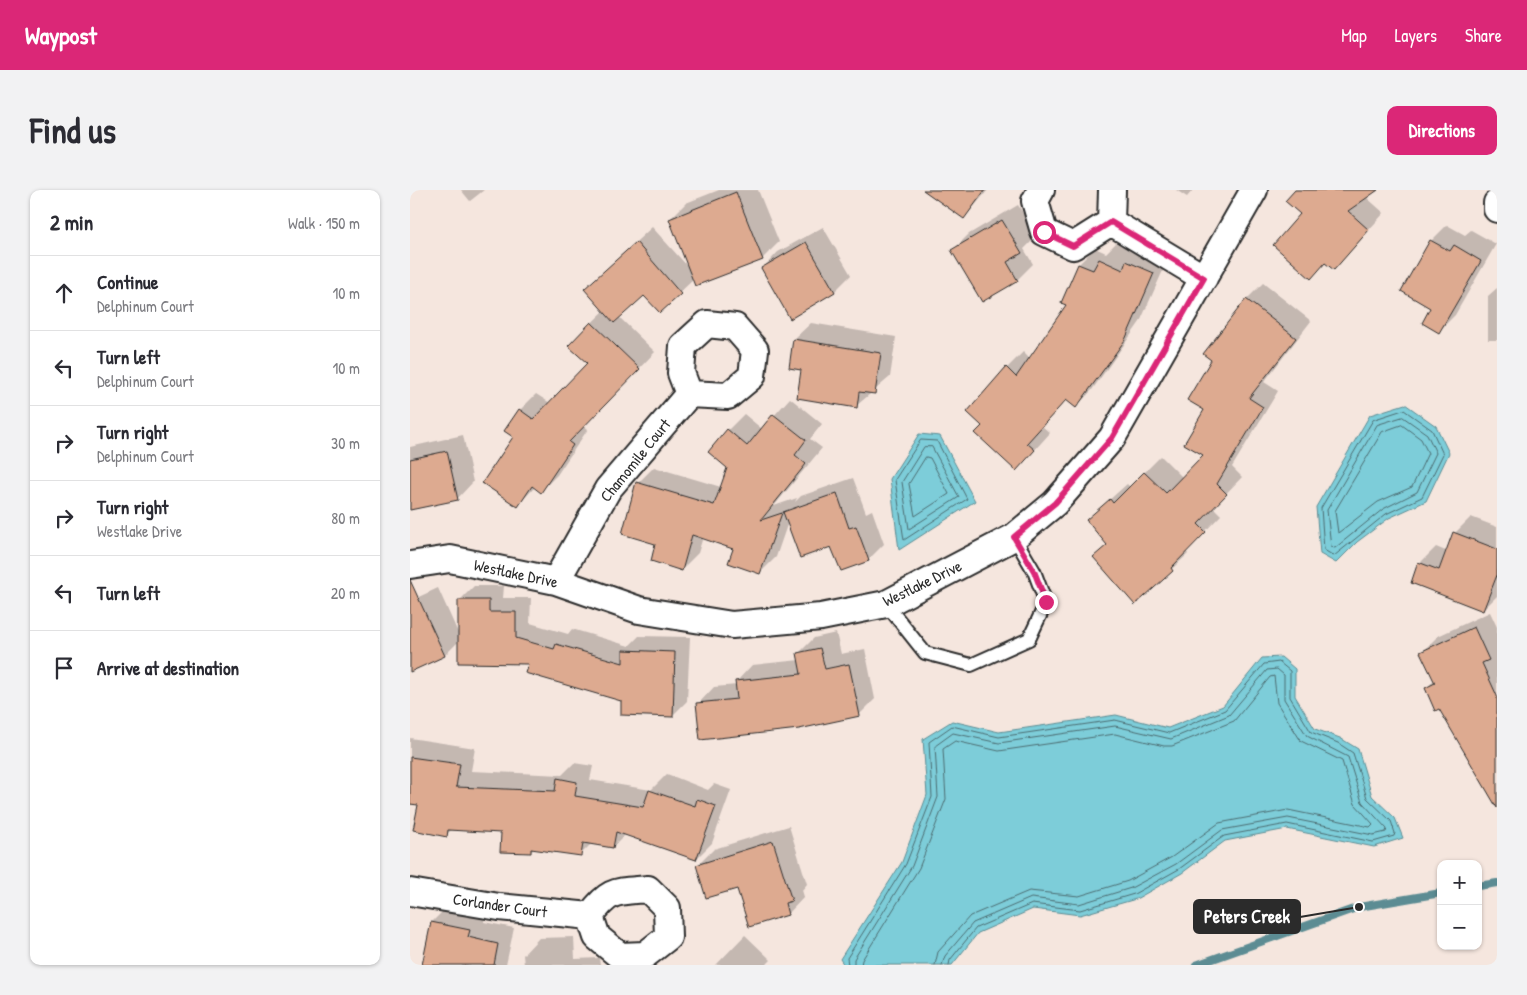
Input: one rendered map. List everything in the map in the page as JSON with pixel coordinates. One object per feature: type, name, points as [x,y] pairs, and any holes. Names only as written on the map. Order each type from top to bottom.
[{"type":"street","points":[[1041,190],[1034,201],[1044,232],[1073,246],[1111,222]]},
{"type":"street","points":[[1111,222],[1112,190]]},
{"type":"street","name":"Westlake Drive","points":[[410,565],[450,559],[556,580],[639,610],[732,626],[821,617],[886,604],[1014,537],[1055,503],[1112,438],[1254,190]]},
{"type":"street","points":[[1497,203],[1497,209]]},
{"type":"street","points":[[1111,222],[1204,278]]},
{"type":"street","name":"Chamomile Court","points":[[556,580],[608,489],[689,394]]},
{"type":"street","name":"Corlander Court","points":[[410,892],[499,906],[590,916]]},
{"type":"lane","points":[[886,604],[925,653],[971,665],[1029,639],[1046,602],[1034,571],[1014,537]]},
{"type":"water","points":[[1405,404],[1436,426],[1449,453],[1426,501],[1389,518],[1357,542],[1336,563],[1320,554],[1316,507],[1370,415]]},
{"type":"water","points":[[919,434],[940,436],[975,501],[899,550],[890,479]]},
{"type":"water","points":[[1281,657],[1295,669],[1295,696],[1315,729],[1340,738],[1358,749],[1372,796],[1395,818],[1403,838],[1374,847],[1287,829],[1225,841],[1182,873],[1136,899],[1080,915],[1033,909],[978,933],[952,965],[844,965],[840,959],[902,862],[927,795],[923,739],[952,721],[999,732],[1116,715],[1168,728],[1223,706],[1262,658]]},
{"type":"building","points":[[923,190],[985,190],[964,219]]},
{"type":"building","points":[[1295,190],[1378,190],[1348,211],[1369,230],[1334,270],[1325,263],[1311,279],[1273,245],[1300,214],[1285,201]]},
{"type":"building","points":[[736,192],[763,260],[695,286],[669,219]]},
{"type":"building","points":[[1002,220],[1022,253],[1007,262],[1018,281],[982,302],[951,250]]},
{"type":"building","points":[[1430,240],[1450,251],[1454,245],[1481,261],[1439,333],[1422,323],[1430,308],[1401,291]]},
{"type":"building","points":[[636,242],[681,294],[660,313],[644,296],[614,323],[584,289]]},
{"type":"building","points":[[806,242],[835,292],[790,319],[761,268]]},
{"type":"building","points":[[1099,259],[1123,270],[1126,261],[1154,273],[1125,340],[1076,408],[1066,400],[1027,443],[1035,450],[1016,471],[975,433],[982,426],[967,412],[1006,367],[1016,377],[1066,305],[1061,303],[1078,264],[1093,270]]},
{"type":"building","points":[[1246,299],[1296,338],[1249,398],[1263,407],[1217,484],[1227,494],[1198,524],[1206,532],[1171,568],[1173,571],[1135,605],[1093,557],[1107,545],[1086,520],[1110,499],[1113,503],[1144,472],[1166,493],[1203,455],[1184,444],[1204,410],[1187,400],[1211,360],[1203,354]]},
{"type":"building","points":[[591,322],[640,369],[569,442],[573,445],[541,493],[532,486],[518,507],[482,483],[513,437],[504,431],[519,409],[533,419],[587,363],[568,346]]},
{"type":"building","points":[[793,339],[881,353],[875,394],[859,392],[857,408],[797,398],[801,370],[789,368]]},
{"type":"building","points":[[773,414],[806,440],[795,455],[806,464],[761,520],[782,513],[760,574],[728,563],[733,549],[692,535],[682,571],[651,561],[655,544],[622,534],[636,482],[714,505],[727,468],[708,452],[727,429],[747,446]]},
{"type":"building","points":[[447,451],[458,500],[410,510],[410,459]]},
{"type":"building","points":[[837,493],[849,528],[856,526],[869,561],[841,571],[831,547],[800,558],[783,512]]},
{"type":"building","points":[[1453,532],[1497,549],[1497,575],[1483,611],[1411,583],[1418,562],[1439,570]]},
{"type":"building","points":[[410,580],[445,656],[410,672]]},
{"type":"building","points":[[458,600],[489,600],[489,612],[516,612],[516,638],[554,649],[556,644],[623,663],[623,650],[675,652],[673,717],[621,715],[621,701],[525,673],[528,664],[458,663]]},
{"type":"building","points":[[1474,627],[1489,660],[1482,663],[1497,696],[1497,808],[1439,709],[1435,711],[1425,688],[1435,683],[1420,652]]},
{"type":"building","points":[[820,648],[825,669],[849,664],[860,716],[799,729],[700,740],[696,703],[737,699],[735,681],[801,674],[797,653]]},
{"type":"building","points":[[410,757],[460,764],[456,787],[555,791],[557,778],[577,782],[575,796],[643,807],[649,790],[695,806],[697,799],[716,806],[696,860],[616,832],[613,848],[583,843],[581,856],[531,849],[531,853],[500,852],[501,833],[448,830],[447,837],[413,830],[418,805],[410,804]]},
{"type":"building","points":[[773,841],[792,901],[785,903],[788,915],[749,927],[737,889],[706,898],[696,865]]},
{"type":"building","points":[[431,922],[470,930],[468,937],[498,944],[494,965],[422,965]]},
{"type":"waterway","points":[[1482,885],[1497,883]]},
{"type":"waterway","points":[[1196,965],[1359,907],[1437,894]]},
{"type":"place","name":"Peters Creek","points":[[1359,907]]},
{"type":"route","points":[[1044,232],[1073,246],[1111,222],[1204,278],[1112,438],[1055,503],[1014,537],[1034,571],[1046,602]]}]
